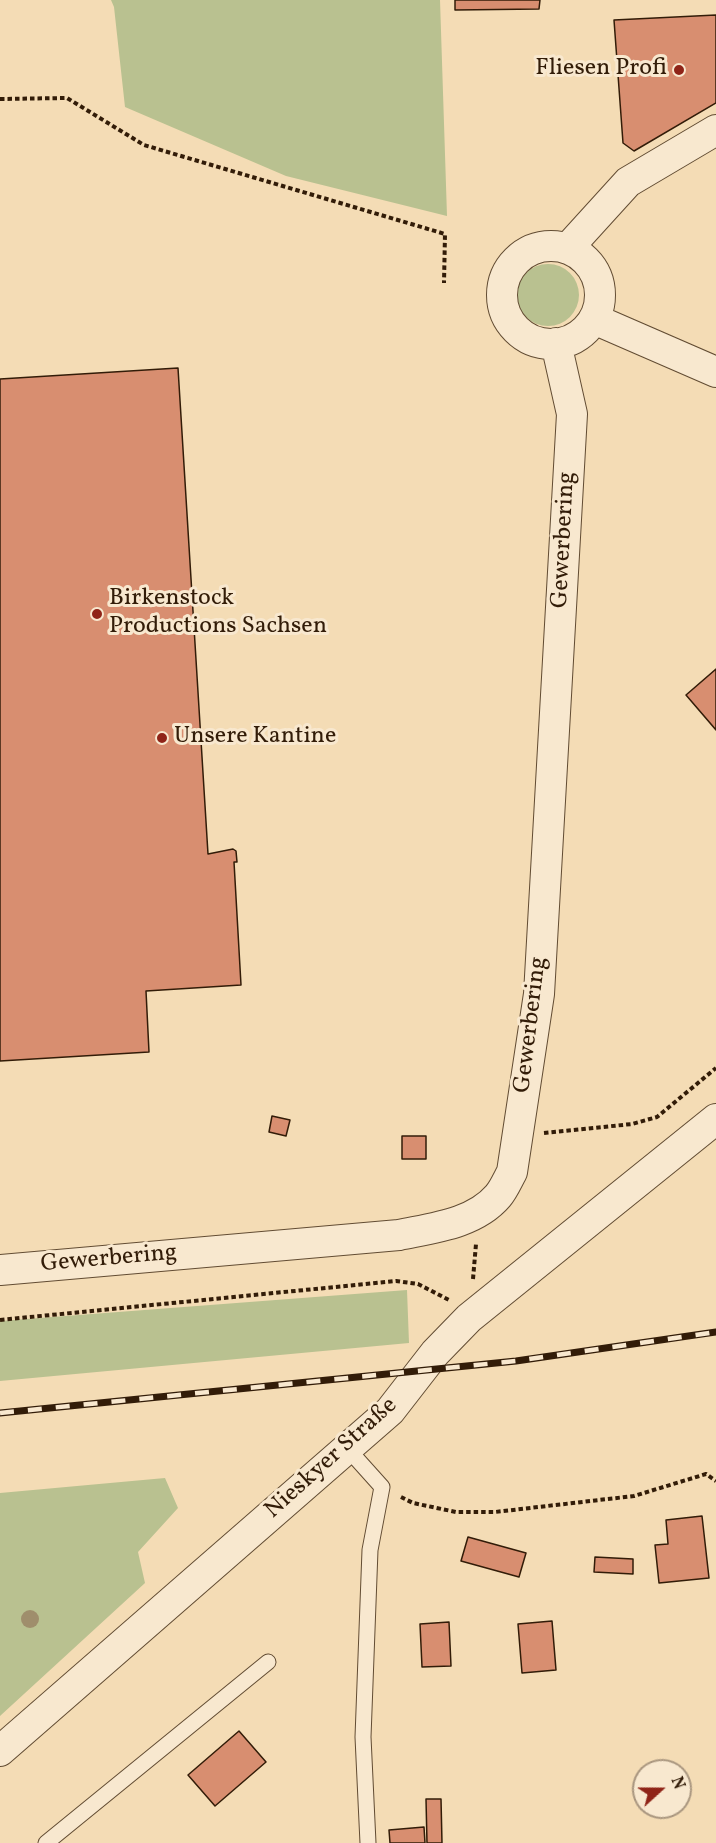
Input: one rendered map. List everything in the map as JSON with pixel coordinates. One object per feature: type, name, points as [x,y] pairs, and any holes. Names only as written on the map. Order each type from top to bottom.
[{"type":"street","points":[[568,248],[628,182],[716,129]]},
{"type":"street","points":[[552,245],[568,248],[588,264],[599,286],[599,303],[594,319],[584,331],[571,340],[556,344],[530,339],[510,322],[502,298],[504,282],[510,267],[522,255],[536,248],[552,245]]},
{"type":"street","points":[[594,319],[716,372]]},
{"type":"street","name":"Gewerbering","points":[[0,1270],[399,1235],[451,1224],[478,1212],[498,1196],[512,1172],[539,994],[572,414],[556,344]]},
{"type":"street","name":"Nieskyer Straße","points":[[0,1751],[390,1411],[435,1353],[470,1318],[716,1119]]},
{"type":"lane","points":[[347,1448],[382,1487],[370,1550],[369,1574],[363,1737],[368,1843]]},
{"type":"lane","points":[[46,1843],[268,1662]]},
{"type":"path","points":[[0,99],[67,98],[144,145],[445,234],[444,283]]},
{"type":"path","points":[[518,1136],[632,1124],[657,1117],[716,1068]]},
{"type":"path","points":[[470,1318],[478,1212]]},
{"type":"path","points":[[0,1320],[396,1281],[418,1284],[445,1296],[470,1318]]},
{"type":"path","points":[[382,1487],[413,1503],[445,1510],[495,1512],[634,1496],[706,1474],[716,1481]]},
{"type":"green space","points":[[111,0],[440,0],[447,216],[286,176],[125,107],[114,7]]},
{"type":"green space","points":[[542,264],[554,264],[570,273],[577,283],[579,295],[577,307],[570,317],[554,326],[542,326],[531,321],[522,312],[517,301],[517,289],[522,278],[531,269]]},
{"type":"green space","points":[[407,1290],[409,1343],[0,1381],[0,1321]]},
{"type":"green space","points":[[165,1478],[178,1508],[138,1552],[145,1583],[0,1716],[0,1493]]},
{"type":"building","points":[[455,0],[540,0],[539,9],[455,10]]},
{"type":"building","points":[[716,15],[716,103],[634,151],[623,143],[614,20]]},
{"type":"building","name":"Birkenstock Productions Sachsen","points":[[178,368],[208,854],[233,849],[236,851],[237,862],[234,862],[241,985],[146,991],[149,1052],[0,1061],[0,379]]},
{"type":"building","points":[[716,669],[716,730],[686,695]]},
{"type":"building","points":[[272,1116],[290,1120],[286,1136],[269,1132]]},
{"type":"building","points":[[402,1136],[426,1136],[426,1159],[402,1159]]},
{"type":"building","points":[[702,1516],[709,1578],[659,1583],[655,1545],[668,1544],[666,1520]]},
{"type":"building","points":[[468,1537],[526,1553],[519,1577],[461,1561]]},
{"type":"building","points":[[595,1557],[633,1559],[633,1574],[594,1572]]},
{"type":"building","points":[[552,1621],[556,1670],[522,1673],[518,1624]]},
{"type":"building","points":[[449,1622],[451,1666],[422,1667],[420,1624]]},
{"type":"building","points":[[239,1731],[266,1762],[215,1806],[188,1775]]},
{"type":"building","points":[[426,1799],[441,1799],[442,1843],[427,1843]]},
{"type":"building","points":[[424,1827],[425,1843],[390,1843],[389,1830]]},
{"type":"railway","points":[[0,1413],[516,1361],[716,1332]]},
{"type":"place","name":"Fliesen Profi","points":[[679,70]]},
{"type":"place","name":"Birkenstock Productions Sachsen","points":[[97,614]]},
{"type":"place","name":"Unsere Kantine","points":[[162,738]]}]
